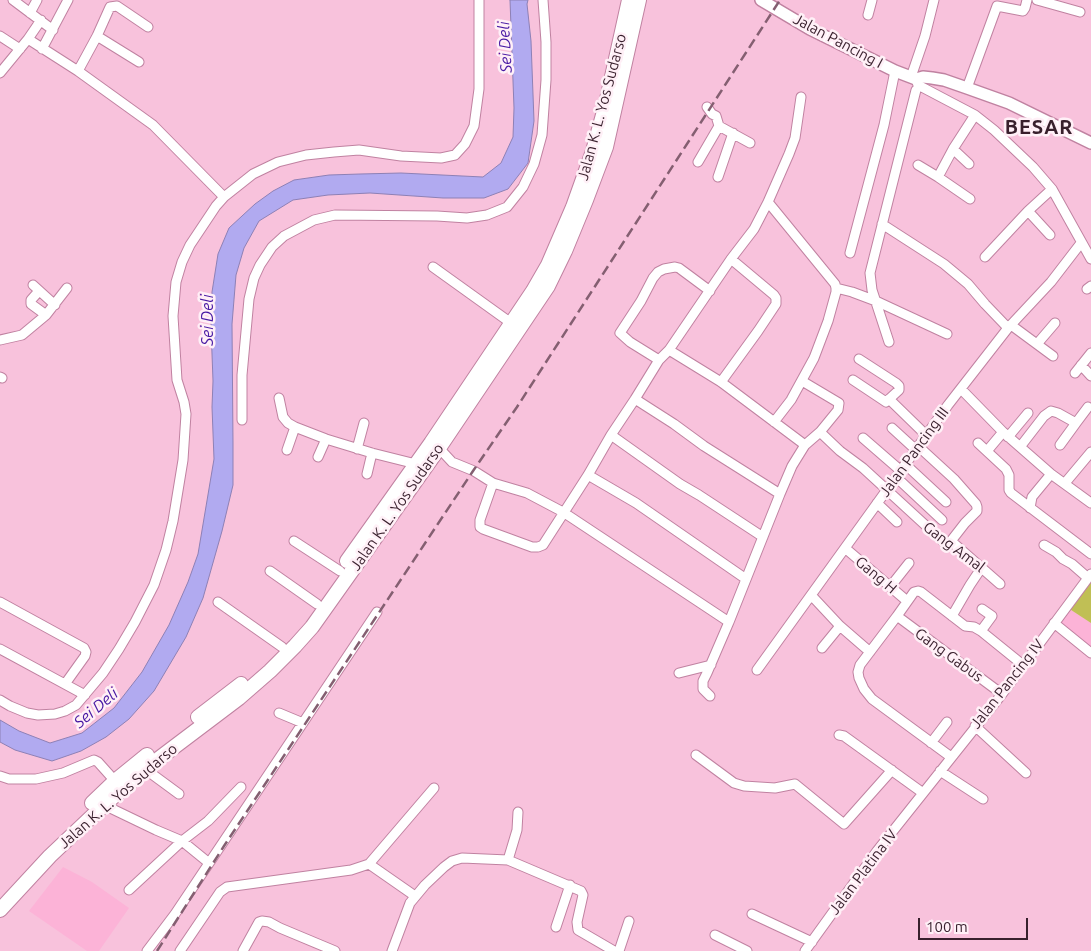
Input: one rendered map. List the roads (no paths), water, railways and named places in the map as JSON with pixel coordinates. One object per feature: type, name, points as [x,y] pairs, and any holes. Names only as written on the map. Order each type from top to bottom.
[{"type":"highway","name":"Jalan K. L. Yos Sudarso","points":[[0,910],[54,846],[115,781],[241,685],[282,648],[316,604],[416,464],[435,445],[548,265],[573,207],[593,150],[606,104],[629,0]]},
{"type":"highway","name":"Jalan K. L. Yos Sudarso","points":[[0,896],[54,846],[146,769],[239,698],[270,671],[312,626],[435,445],[548,286],[565,251],[606,147],[639,0]]},
{"type":"main road","name":"Jalan Pancing I","points":[[761,0],[775,3],[810,28],[914,82],[923,77],[944,80],[1009,104],[1091,143]]},
{"type":"street","points":[[14,0],[53,30]]},
{"type":"street","points":[[30,13],[37,0]]},
{"type":"street","points":[[42,49],[68,0]]},
{"type":"street","points":[[0,700],[27,713],[46,716],[65,711],[76,705],[103,673],[136,622],[154,585],[166,550],[173,521],[183,460],[186,414],[178,380],[174,336],[173,316],[176,282],[190,245],[216,206],[224,197],[253,174],[278,162],[306,155],[359,150],[401,156],[441,158],[455,155],[465,144],[474,126],[479,89],[478,0]]},
{"type":"street","points":[[242,420],[242,375],[249,299],[254,278],[260,265],[272,246],[284,236],[314,220],[335,215],[468,218],[487,215],[507,207],[523,187],[534,164],[542,135],[546,80],[543,0]]},
{"type":"street","points":[[868,15],[872,0]]},
{"type":"street","points":[[890,342],[870,284],[870,273],[924,36],[934,0]]},
{"type":"street","points":[[967,88],[997,6],[1022,11],[1027,0]]},
{"type":"street","points":[[1037,0],[1080,12]]},
{"type":"street","points":[[78,71],[111,6],[117,6],[148,27]]},
{"type":"street","points":[[0,73],[41,20]]},
{"type":"street","points":[[0,36],[20,49]]},
{"type":"street","points":[[97,36],[140,62]]},
{"type":"street","points":[[28,39],[78,71],[153,125],[224,197]]},
{"type":"street","points":[[850,253],[884,125],[894,70]]},
{"type":"street","name":"Jalan Pancing I","points":[[914,82],[975,115],[994,130],[1033,167],[1052,189],[1091,259]]},
{"type":"street","points":[[493,483],[480,520],[480,527],[532,547],[543,545],[659,360],[669,350],[731,259],[754,229],[768,202],[795,138],[801,97]]},
{"type":"street","points":[[707,107],[716,116],[719,126],[750,143]]},
{"type":"street","points":[[938,177],[975,115]]},
{"type":"street","points":[[698,162],[719,126]]},
{"type":"street","points":[[718,177],[733,133]]},
{"type":"street","points":[[953,149],[969,164]]},
{"type":"street","points":[[918,165],[970,200]]},
{"type":"street","points":[[985,257],[1028,211],[1052,189]]},
{"type":"street","points":[[768,202],[835,284],[836,288],[828,321],[814,358],[792,400],[774,422]]},
{"type":"street","points":[[1028,211],[1050,235]]},
{"type":"street","points":[[882,224],[944,264],[968,284],[995,315],[1053,356]]},
{"type":"street","name":"Jalan Pancing III","points":[[757,670],[935,422],[1010,326],[1051,282],[1080,240]]},
{"type":"street","points":[[721,382],[776,304],[774,295],[731,259]]},
{"type":"street","points":[[434,267],[511,323]]},
{"type":"street","points":[[659,360],[630,342],[620,333],[641,301],[653,278],[664,269],[675,267],[710,291]]},
{"type":"street","points":[[46,315],[31,304],[36,288],[55,304]]},
{"type":"street","points":[[0,340],[22,334],[46,315],[67,288]]},
{"type":"street","points":[[836,288],[876,301],[947,334]]},
{"type":"street","points":[[1037,344],[1055,323]]},
{"type":"street","points":[[669,350],[721,382],[805,445]]},
{"type":"street","points":[[1075,373],[1091,353]]},
{"type":"street","points":[[853,380],[886,402],[899,390],[898,384],[859,360]]},
{"type":"street","points":[[1081,365],[1091,376]]},
{"type":"street","points":[[710,696],[703,689],[703,681],[792,466],[805,445],[820,432],[838,410],[839,403],[802,382]]},
{"type":"street","points":[[961,389],[1020,447],[1051,474],[1091,503]]},
{"type":"street","points":[[279,398],[283,417],[295,427],[372,454],[416,464]]},
{"type":"street","points":[[635,399],[780,494]]},
{"type":"street","points":[[889,399],[926,435]]},
{"type":"street","points":[[1060,445],[1088,407]]},
{"type":"street","points":[[1020,447],[1048,412],[1053,411],[1076,423]]},
{"type":"street","points":[[987,451],[1028,413]]},
{"type":"street","points":[[358,449],[364,423]]},
{"type":"street","points":[[287,450],[295,427]]},
{"type":"street","points":[[892,428],[954,479],[976,504],[977,511],[951,541]]},
{"type":"street","points":[[820,432],[840,452],[863,468],[887,489]]},
{"type":"street","points":[[611,436],[674,480],[763,537]]},
{"type":"street","points":[[864,438],[901,471],[946,502]]},
{"type":"street","points":[[318,458],[326,439]]},
{"type":"street","points":[[978,443],[1006,469],[1009,475],[1009,490],[1011,493],[1091,554]]},
{"type":"street","points":[[435,445],[452,462],[474,471],[493,483],[527,492],[563,512],[729,622]]},
{"type":"street","points":[[1064,483],[1091,452]]},
{"type":"street","points":[[367,474],[372,454]]},
{"type":"street","points":[[901,471],[942,520]]},
{"type":"street","points":[[1030,508],[1032,497],[1051,474]]},
{"type":"street","points":[[588,475],[636,503],[746,579]]},
{"type":"street","name":"Gang Amal","points":[[887,489],[948,546],[951,541],[1000,584]]},
{"type":"street","points":[[877,503],[897,522]]},
{"type":"street","points":[[294,541],[340,571]]},
{"type":"street","points":[[1044,545],[1089,576]]},
{"type":"street","name":"Gang H","points":[[845,548],[907,601]]},
{"type":"street","points":[[890,587],[909,563]]},
{"type":"street","points":[[952,616],[982,567]]},
{"type":"street","points":[[270,571],[316,604]]},
{"type":"street","name":"Jalan Pancing IV","points":[[923,793],[1002,694],[1089,576]]},
{"type":"street","points":[[951,757],[872,699],[860,684],[858,672],[860,665],[914,592],[921,592],[965,626],[974,627],[981,631],[1023,665]]},
{"type":"street","points":[[812,595],[840,626],[870,652]]},
{"type":"street","points":[[0,602],[84,648],[85,656],[65,684]]},
{"type":"street","points":[[218,602],[282,648]]},
{"type":"street","points":[[981,631],[992,616],[982,609]]},
{"type":"street","points":[[147,951],[209,863],[377,612]]},
{"type":"street","name":"Gang Gabus","points":[[897,616],[1002,694]]},
{"type":"street","points":[[1054,623],[1091,653]]},
{"type":"street","points":[[822,648],[840,626]]},
{"type":"street","points":[[0,649],[85,696]]},
{"type":"street","points":[[679,673],[711,665]]},
{"type":"street","points":[[278,713],[303,723]]},
{"type":"street","points":[[932,743],[947,722]]},
{"type":"street","points":[[975,726],[1026,773]]},
{"type":"street","points":[[839,735],[844,736],[923,793]]},
{"type":"street","points":[[696,755],[734,783],[744,786],[775,788],[795,784],[844,824],[892,770]]},
{"type":"street","points":[[0,776],[9,779],[36,779],[63,773],[94,760],[115,781]]},
{"type":"street","points":[[146,769],[179,794]]},
{"type":"street","points":[[940,771],[983,799]]},
{"type":"street","points":[[129,890],[182,841],[208,821],[241,788]]},
{"type":"street","points":[[180,951],[220,892],[227,887],[351,870],[369,864],[434,788]]},
{"type":"street","name":"Jalan Platina IV","points":[[806,951],[876,851],[923,793]]},
{"type":"street","points":[[104,804],[182,841],[209,863]]},
{"type":"street","points":[[508,860],[517,830],[518,812]]},
{"type":"street","points":[[392,951],[410,904],[415,896],[452,861],[462,858],[473,858],[508,860],[581,890],[583,895],[577,922],[578,930],[614,951]]},
{"type":"street","points":[[369,864],[415,896]]},
{"type":"street","points":[[556,927],[570,885]]},
{"type":"street","points":[[752,914],[812,942]]},
{"type":"street","points":[[243,951],[259,922],[262,920],[335,951]]},
{"type":"street","points":[[620,951],[629,921]]},
{"type":"street","points":[[715,935],[747,951]]},
{"type":"railway","points":[[157,951],[224,846],[517,407],[780,0]]},
{"type":"district","name":"BESAR","points":[[1039,127]]},
{"type":"water label","name":"Sei Deli","points":[[505,47]]},
{"type":"water label","name":"Sei Deli","points":[[208,320]]},
{"type":"water label","name":"Sei Deli","points":[[96,708]]}]
